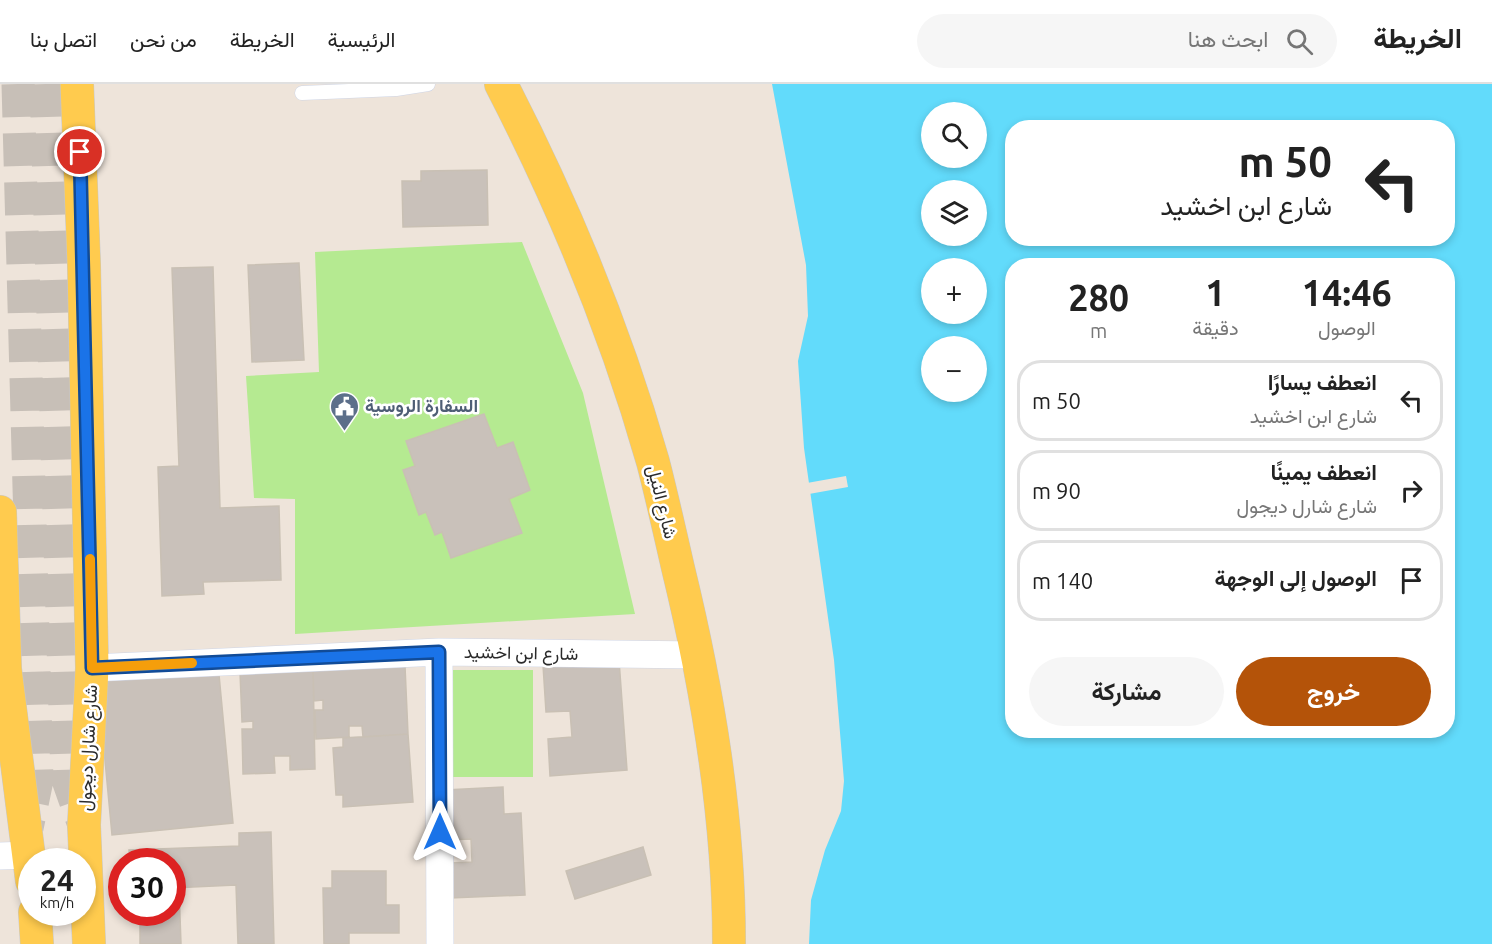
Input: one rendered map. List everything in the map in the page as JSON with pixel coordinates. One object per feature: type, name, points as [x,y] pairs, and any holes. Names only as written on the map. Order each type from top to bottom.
[{"type":"main road","name":"شارع شارل ديجول","points":[[77,84],[84,265],[92,668],[84,825],[88,944]]},
{"type":"main road","name":"شارع النيل","points":[[501,84],[534,148],[568,225],[627,382],[653,463],[699,655],[716,749],[729,944]]},
{"type":"main road","points":[[0,512],[5,669],[19,848]]},
{"type":"main road","points":[[36,926],[37,944]]},
{"type":"street","name":"شارع ابن اخشيد","points":[[92,668],[439,652],[699,655]]},
{"type":"street","points":[[439,652],[440,944]]},
{"type":"lane","points":[[302,93],[396,89],[428,84]]},
{"type":"green space","points":[[522,242],[583,393],[635,614],[295,634],[295,499],[254,498],[246,376],[319,372],[315,252]]},
{"type":"green space","points":[[452,670],[533,670],[533,777],[452,777]]},
{"type":"water","points":[[772,84],[1492,84],[1492,944],[809,944],[811,900],[825,850],[841,811],[844,781],[834,660],[804,448],[798,361],[808,316],[806,265]]},
{"type":"pier","points":[[846,476],[848,487],[809,494],[807,483]]},
{"type":"building","points":[[487,170],[488,225],[403,227],[402,181],[421,181],[421,171]]},
{"type":"building","points":[[299,263],[304,360],[252,362],[248,265]]},
{"type":"building","points":[[213,267],[220,508],[279,506],[281,580],[203,582],[204,594],[162,596],[158,467],[179,466],[172,268]]},
{"type":"building","points":[[484,414],[497,448],[513,442],[530,490],[509,499],[522,533],[451,558],[442,532],[435,535],[426,512],[419,515],[403,470],[415,466],[406,441]]},
{"type":"building","points":[[619,660],[627,770],[550,776],[548,739],[572,737],[570,711],[546,712],[543,665]]},
{"type":"building","points":[[218,664],[233,823],[112,835],[97,675]]},
{"type":"building","points":[[405,666],[408,734],[363,737],[362,726],[349,726],[349,737],[316,739],[315,710],[323,710],[323,700],[314,701],[313,670]]},
{"type":"building","points":[[313,670],[315,769],[290,770],[290,756],[274,756],[275,773],[243,774],[242,729],[253,729],[253,721],[242,722],[240,672]]},
{"type":"building","points":[[408,734],[413,802],[343,807],[343,795],[336,795],[333,748],[343,747],[343,738]]},
{"type":"building","points":[[503,787],[504,814],[521,813],[525,895],[450,898],[448,863],[472,862],[471,839],[447,840],[445,790]]},
{"type":"building","points":[[271,832],[274,944],[238,944],[236,885],[186,887],[186,848],[184,848],[239,846],[239,833]]},
{"type":"building","points":[[643,847],[651,875],[575,899],[566,871]]},
{"type":"building","points":[[332,871],[386,871],[386,905],[399,905],[399,933],[349,933],[349,944],[324,944],[323,888],[332,888]]},
{"type":"building","points":[[140,926],[180,926],[181,944],[140,944]]},
{"type":"tunnel","points":[[18,84],[37,780],[27,828]]},
{"type":"tunnel","points":[[46,84],[67,777],[84,825]]},
{"type":"slow traffic","points":[[90,559],[92,668],[192,663]]},
{"type":"place","name":"السفارة الروسية","points":[[344,432]]},
{"type":"route","points":[[80,152],[92,668],[439,652],[440,832]]}]
